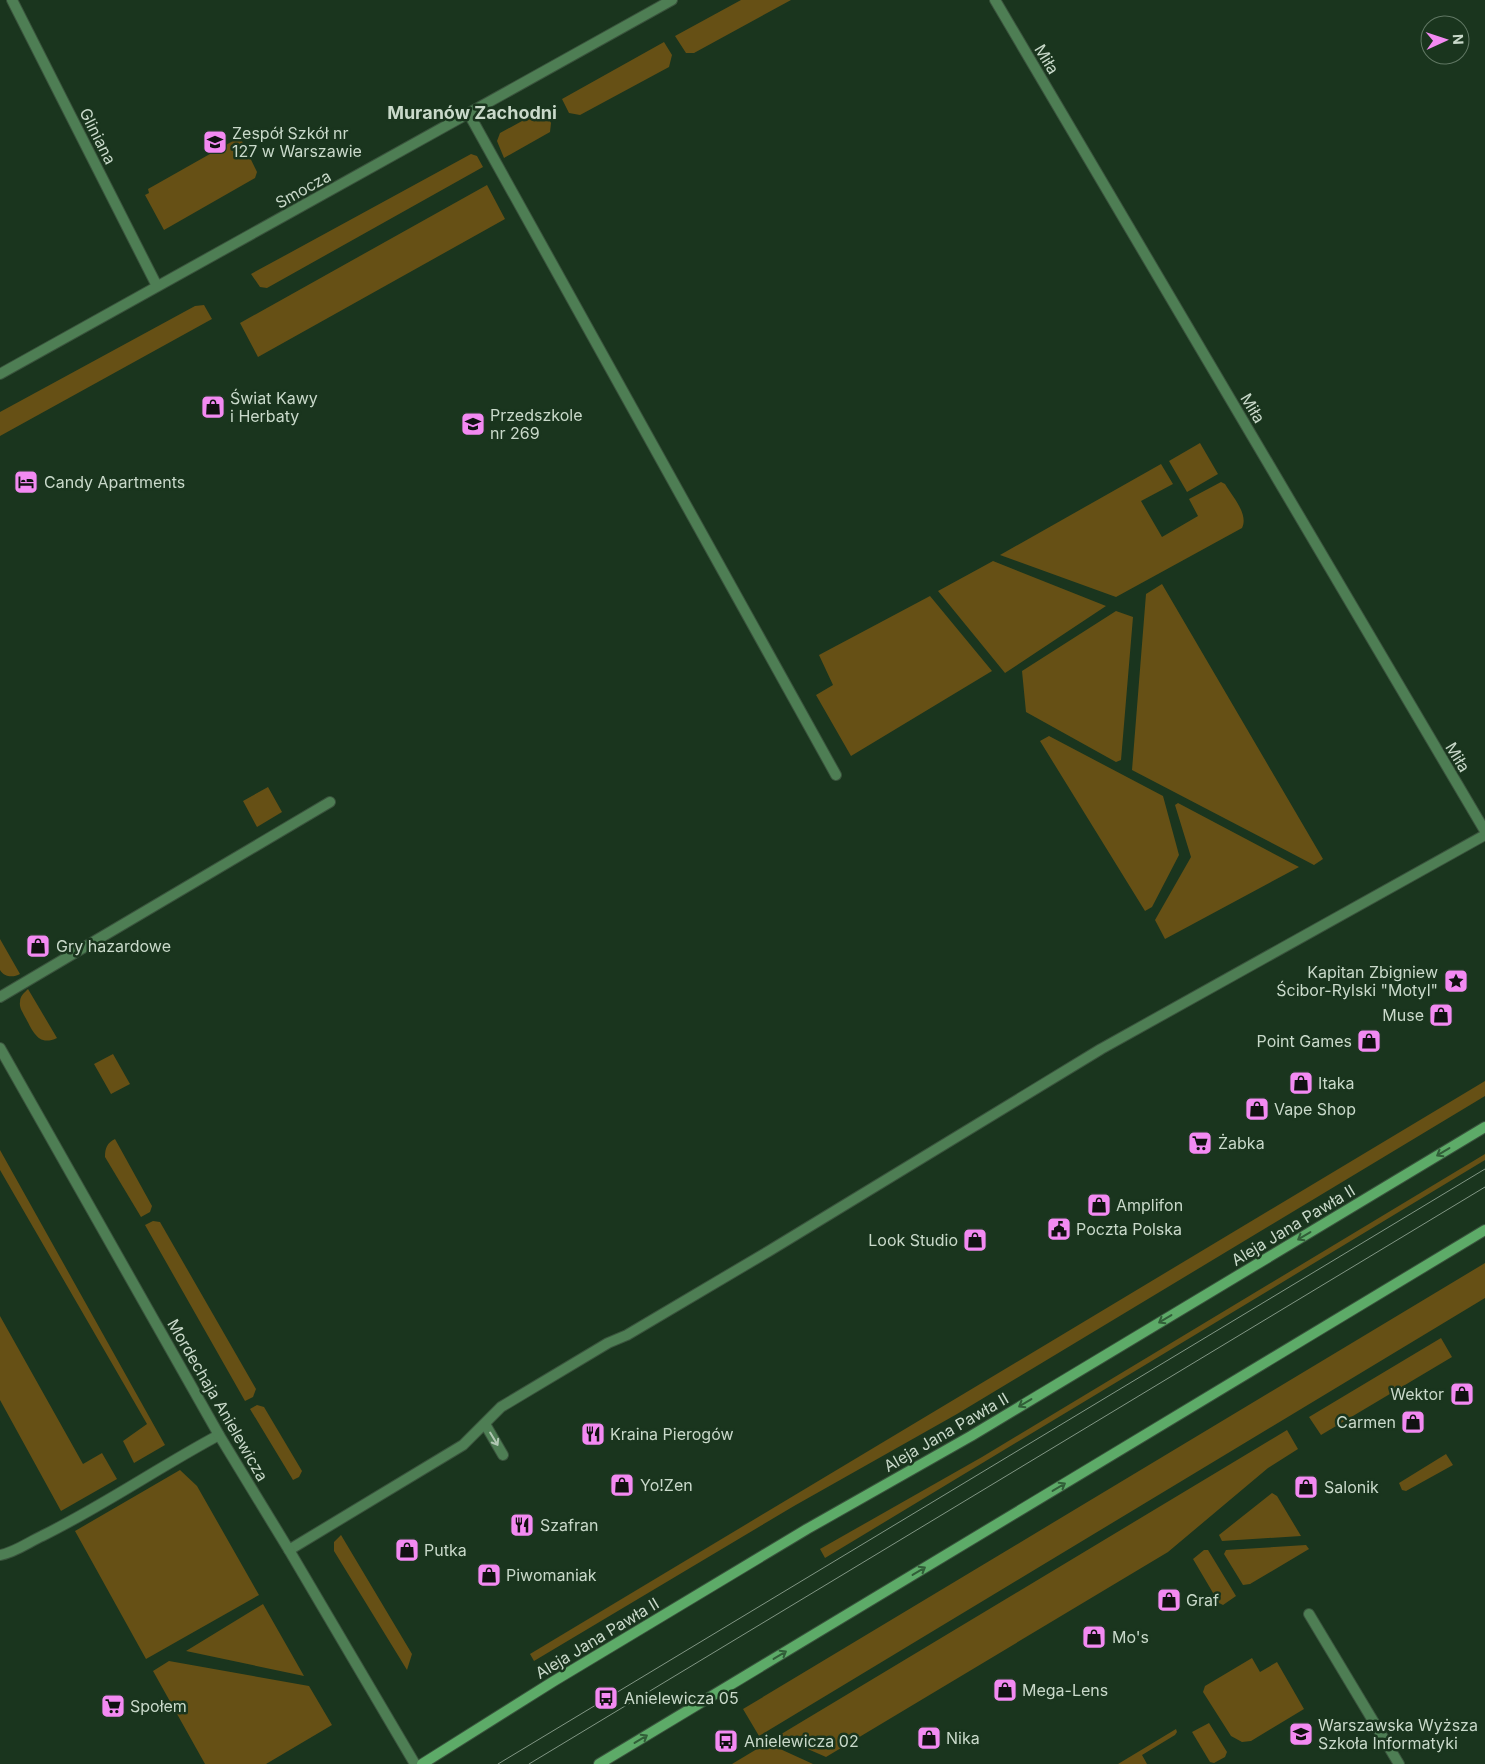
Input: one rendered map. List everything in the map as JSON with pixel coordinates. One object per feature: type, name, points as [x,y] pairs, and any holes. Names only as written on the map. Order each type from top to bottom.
[{"type":"main road","name":"Aleja Jana Pawła II","points":[[422,1764],[563,1676],[807,1529],[971,1436],[1485,1127]]},
{"type":"main road","points":[[599,1764],[1485,1230]]},
{"type":"street","name":"Gliniana","points":[[12,0],[157,286]]},
{"type":"street","name":"Smocza","points":[[0,374],[672,0]]},
{"type":"street","name":"Miła","points":[[995,0],[1485,833]]},
{"type":"street","points":[[469,114],[836,775]]},
{"type":"street","points":[[0,997],[330,802]]},
{"type":"street","points":[[290,1550],[463,1445],[502,1407],[608,1343],[627,1335],[769,1251],[1101,1049],[1485,833]]},
{"type":"street","name":"Mordechaja Anielewicza","points":[[0,1048],[219,1436],[290,1550],[415,1764]]},
{"type":"street","points":[[485,1424],[503,1455]]},
{"type":"street","points":[[0,1555],[63,1525],[134,1485],[182,1455],[219,1436]]},
{"type":"street","points":[[1309,1614],[1399,1764]]},
{"type":"shaded area","points":[[741,0],[791,0],[694,53],[686,53],[675,36]]},
{"type":"shaded area","points":[[664,42],[672,55],[669,67],[580,115],[569,113],[562,99]]},
{"type":"shaded area","points":[[544,109],[551,123],[550,132],[504,158],[497,141],[500,133]]},
{"type":"shaded area","points":[[240,137],[257,172],[255,178],[164,230],[145,195],[149,193],[148,189]]},
{"type":"shaded area","points":[[471,154],[477,156],[483,167],[267,288],[260,287],[251,274]]},
{"type":"shaded area","points":[[487,185],[505,219],[258,357],[240,323]]},
{"type":"shaded area","points":[[204,305],[212,319],[0,436],[0,412],[195,306]]},
{"type":"shaded area","points":[[1200,443],[1218,474],[1187,492],[1169,461]]},
{"type":"shaded area","points":[[1161,464],[1173,484],[1141,501],[1162,537],[1198,516],[1189,499],[1221,482],[1225,484],[1242,511],[1244,523],[1242,528],[1116,597],[1000,555]]},
{"type":"shaded area","points":[[993,561],[1106,606],[1005,673],[938,591]]},
{"type":"shaded area","points":[[1162,584],[1323,859],[1314,865],[1132,770],[1146,594]]},
{"type":"shaded area","points":[[930,596],[992,671],[851,756],[816,695],[833,685],[819,655]]},
{"type":"shaded area","points":[[1116,611],[1133,617],[1121,760],[1116,762],[1026,712],[1022,671]]},
{"type":"shaded area","points":[[1049,736],[1163,796],[1179,855],[1152,907],[1145,911],[1040,741]]},
{"type":"shaded area","points":[[268,787],[282,812],[257,827],[243,801]]},
{"type":"shaded area","points":[[1178,803],[1299,867],[1165,939],[1155,920],[1191,857],[1175,805]]},
{"type":"shaded area","points":[[0,939],[20,974],[9,976],[0,970]]},
{"type":"shaded area","points":[[28,989],[57,1038],[50,1040],[41,1039],[31,1027],[21,1010],[20,1004],[21,996]]},
{"type":"shaded area","points":[[113,1054],[130,1084],[111,1094],[94,1064]]},
{"type":"shaded area","points":[[1485,1081],[1485,1096],[957,1414],[794,1506],[534,1661],[530,1654]]},
{"type":"shaded area","points":[[115,1139],[152,1206],[150,1212],[141,1217],[105,1157],[107,1146]]},
{"type":"shaded area","points":[[0,1150],[165,1445],[134,1463],[123,1441],[147,1424],[0,1170]]},
{"type":"shaded area","points":[[1485,1154],[1485,1160],[825,1558],[820,1549],[982,1457]]},
{"type":"shaded area","points":[[153,1221],[160,1222],[256,1389],[253,1397],[245,1401],[145,1225]]},
{"type":"shaded area","points":[[1485,1263],[1485,1298],[759,1736],[743,1709]]},
{"type":"shaded area","points":[[0,1316],[83,1464],[102,1453],[117,1479],[61,1511],[0,1400]]},
{"type":"shaded area","points":[[1441,1338],[1452,1357],[1321,1435],[1309,1417]]},
{"type":"shaded area","points":[[257,1405],[264,1407],[302,1471],[299,1477],[293,1480],[250,1409]]},
{"type":"shaded area","points":[[1287,1430],[1298,1449],[1268,1468],[1168,1552],[826,1757],[778,1736]]},
{"type":"shaded area","points":[[1446,1454],[1453,1465],[1406,1491],[1402,1490],[1399,1483]]},
{"type":"shaded area","points":[[180,1470],[197,1486],[259,1595],[146,1659],[75,1531]]},
{"type":"shaded area","points":[[1272,1493],[1277,1496],[1301,1536],[1222,1541],[1219,1535]]},
{"type":"shaded area","points":[[341,1535],[412,1654],[407,1670],[334,1551],[334,1542]]},
{"type":"shaded area","points":[[1306,1545],[1309,1549],[1250,1584],[1243,1585],[1224,1554],[1226,1550]]},
{"type":"shaded area","points":[[1204,1550],[1208,1550],[1236,1596],[1223,1605],[1219,1603],[1193,1559]]},
{"type":"shaded area","points":[[263,1604],[304,1676],[186,1651]]},
{"type":"shaded area","points":[[1252,1658],[1260,1672],[1277,1662],[1304,1709],[1251,1741],[1242,1742],[1231,1736],[1203,1692],[1205,1686]]},
{"type":"shaded area","points":[[169,1661],[309,1686],[332,1725],[266,1764],[205,1764],[153,1671]]},
{"type":"shaded area","points":[[1209,1723],[1227,1752],[1225,1757],[1214,1763],[1210,1762],[1192,1732]]},
{"type":"shaded area","points":[[1176,1729],[1175,1735],[1142,1755],[1147,1764],[1118,1764]]},
{"type":"shaded area","points":[[767,1743],[813,1764],[732,1764]]},
{"type":"tram line","points":[[498,1764],[1485,1169]]},
{"type":"tram line","points":[[529,1764],[1485,1187]]},
{"type":"place","name":"Zespół Szkół nr 127 w Warszawie","points":[[215,142]]},
{"type":"place","name":"Świat Kawy i Herbaty","points":[[213,407]]},
{"type":"place","name":"Przedszkole nr 269","points":[[473,424]]},
{"type":"place","name":"Candy Apartments","points":[[26,482]]},
{"type":"place","name":"Gry hazardowe","points":[[38,946]]},
{"type":"place","name":"Kapitan Zbigniew Ścibor-Rylski \"Motyl\"","points":[[1456,981]]},
{"type":"place","name":"Muse","points":[[1441,1015]]},
{"type":"place","name":"Point Games","points":[[1369,1041]]},
{"type":"place","name":"Itaka","points":[[1301,1083]]},
{"type":"place","name":"Vape Shop","points":[[1257,1109]]},
{"type":"place","name":"Żabka","points":[[1200,1143]]},
{"type":"place","name":"Amplifon","points":[[1099,1205]]},
{"type":"place","name":"Poczta Polska","points":[[1059,1229]]},
{"type":"place","name":"Look Studio","points":[[975,1240]]},
{"type":"place","name":"Wektor","points":[[1462,1394]]},
{"type":"place","name":"Carmen","points":[[1413,1422]]},
{"type":"place","name":"Kraina Pierogów","points":[[593,1434]]},
{"type":"place","name":"Yo!Zen","points":[[622,1485]]},
{"type":"place","name":"Salonik","points":[[1306,1487]]},
{"type":"place","name":"Szafran","points":[[522,1525]]},
{"type":"place","name":"Putka","points":[[407,1550]]},
{"type":"place","name":"Piwomaniak","points":[[489,1575]]},
{"type":"place","name":"Graf","points":[[1169,1600]]},
{"type":"place","name":"Mo's","points":[[1094,1637]]},
{"type":"place","name":"Mega-Lens","points":[[1005,1690]]},
{"type":"place","name":"Anielewicza 05","points":[[606,1698]]},
{"type":"place","name":"Społem","points":[[113,1706]]},
{"type":"place","name":"Warszawska Wyższa Szkoła Informatyki","points":[[1301,1734]]},
{"type":"place","name":"Nika","points":[[929,1738]]},
{"type":"place","name":"Anielewicza 02","points":[[726,1741]]},
{"type":"district","name":"Muranów Zachodni","points":[[472,112]]}]
